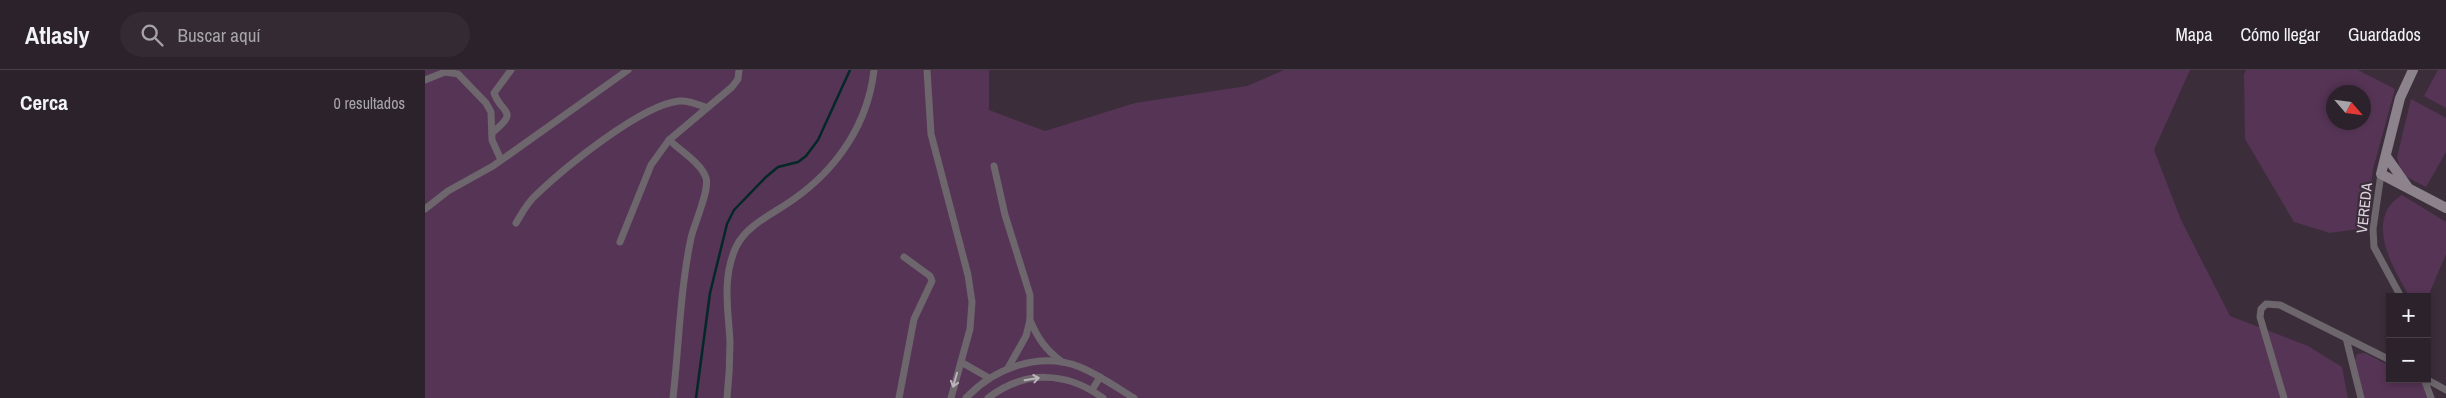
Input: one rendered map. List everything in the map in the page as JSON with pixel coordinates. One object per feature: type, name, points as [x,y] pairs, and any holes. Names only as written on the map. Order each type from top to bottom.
[{"type":"street","points":[[492,133],[505,122],[507,116],[505,108],[494,96],[495,90],[511,70]]},
{"type":"street","points":[[425,209],[448,191],[501,160],[628,70]]},
{"type":"street","points":[[620,242],[651,165],[669,140],[705,107],[732,87],[738,79],[739,70]]},
{"type":"street","points":[[727,398],[730,340],[726,289],[730,260],[737,244],[750,230],[818,181],[841,153],[859,126],[871,93],[874,70]]},
{"type":"street","points":[[927,70],[931,134],[968,275],[972,302],[970,329],[951,398]]},
{"type":"street","points":[[2413,70],[2400,98],[2381,174],[2446,208]]},
{"type":"street","points":[[425,80],[445,72],[458,74],[486,103],[491,112],[494,145],[501,160]]},
{"type":"street","points":[[516,223],[536,195],[618,129],[647,112],[678,101],[690,102],[705,107]]},
{"type":"street","points":[[669,140],[701,170],[706,179],[706,188],[695,222],[688,255],[673,398]]},
{"type":"street","points":[[2386,156],[2408,187]]},
{"type":"street","points":[[995,166],[1005,216],[1029,296],[1030,320],[1019,350],[1008,368]]},
{"type":"street","name":"VEREDA","points":[[2381,174],[2373,229],[2374,248],[2399,293]]},
{"type":"street","points":[[899,398],[914,319],[931,281],[930,276],[904,257]]},
{"type":"street","points":[[2284,398],[2260,317],[2261,309],[2266,304],[2280,304],[2386,358]]},
{"type":"street","points":[[1030,320],[1043,345],[1063,362],[1100,377],[1131,397]]},
{"type":"street","points":[[2346,338],[2361,398]]},
{"type":"street","points":[[961,362],[989,378]]},
{"type":"street","points":[[966,398],[989,378],[1008,368],[1033,362],[1063,362]]},
{"type":"street","points":[[988,398],[999,390],[1020,381],[1049,376],[1070,380],[1092,390],[1103,398]]},
{"type":"street","points":[[1092,390],[1100,377]]},
{"type":"street","points":[[2431,382],[2446,390]]},
{"type":"street","points":[[2426,383],[2431,398]]},
{"type":"shaded area","points":[[425,70],[989,70],[989,110],[1045,131],[1135,103],[1247,86],[1284,70],[2190,70],[2154,150],[2181,220],[2230,316],[2308,346],[2342,367],[2348,398],[425,398]]},
{"type":"shaded area","points":[[2246,70],[2358,70],[2395,89],[2373,169],[2365,228],[2330,233],[2294,222],[2245,139],[2244,75]]},
{"type":"shaded area","points":[[2438,70],[2446,70],[2446,108],[2424,96]]},
{"type":"shaded area","points":[[2411,99],[2446,118],[2446,152],[2426,187],[2401,174],[2397,157]]},
{"type":"shaded area","points":[[2402,195],[2446,222],[2446,254],[2430,293],[2408,293],[2396,272],[2385,244],[2383,230],[2384,217],[2390,205]]},
{"type":"shaded area","points":[[2365,353],[2386,364],[2386,383],[2422,383],[2427,398],[2364,398],[2354,363],[2357,354]]},
{"type":"waterway","points":[[696,398],[710,293],[727,224],[734,210],[766,177],[778,167],[798,162],[806,156],[818,140],[850,70]]}]
